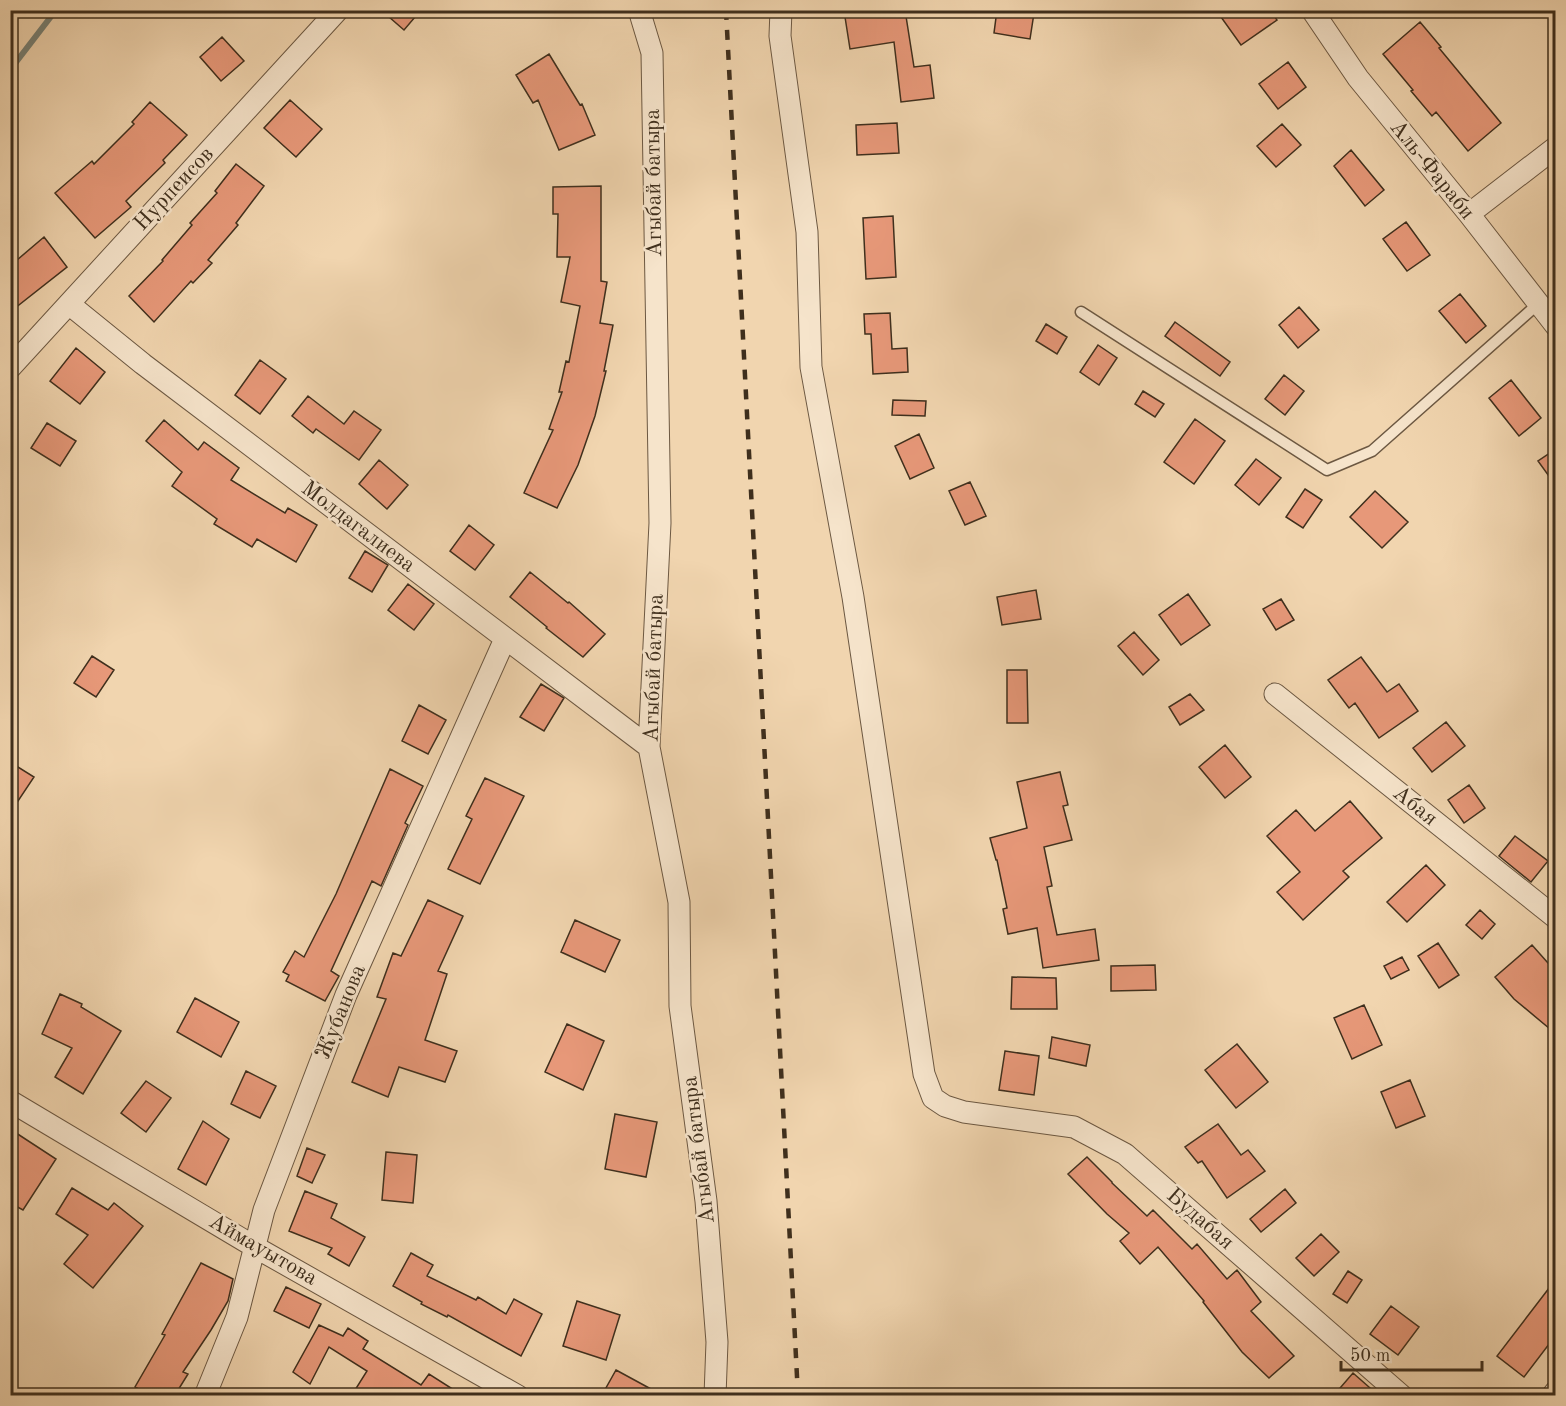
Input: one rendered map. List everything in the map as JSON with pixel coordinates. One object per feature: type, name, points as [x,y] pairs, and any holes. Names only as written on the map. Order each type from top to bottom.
[{"type":"street","name":"Нурпеисов","points":[[10,368],[338,10]]},
{"type":"street","name":"Агыбай батыра","points":[[639,10],[652,53],[660,500],[649,747],[679,902],[680,1006],[706,1201],[717,1342],[715,1395]]},
{"type":"street","name":"Будабая","points":[[781,10],[780,36],[807,232],[810,368],[853,597],[924,1074],[933,1098],[945,1106],[963,1112],[1074,1127],[1125,1154],[1402,1395]]},
{"type":"street","name":"Аль-Фараби","points":[[1312,10],[1358,78],[1469,214],[1556,326]]},
{"type":"street","points":[[1469,214],[1556,147]]},
{"type":"street","name":"Молдагалиева","points":[[69,304],[143,364],[649,747]]},
{"type":"street","name":"Жубанова","points":[[205,1395],[237,1317],[264,1210],[346,995],[505,639]]},
{"type":"street","name":"Абая","points":[[1275,694],[1556,918]]},
{"type":"street","name":"Аймауытова","points":[[10,1101],[255,1246],[518,1395]]},
{"type":"street","points":[[1552,1395],[1556,1391]]},
{"type":"lane","points":[[1081,312],[1327,470],[1371,451],[1538,304]]},
{"type":"building","points":[[381,10],[421,10],[404,30]]},
{"type":"building","points":[[905,10],[914,67],[930,65],[934,98],[901,102],[894,42],[850,49],[845,17]]},
{"type":"building","points":[[997,10],[1034,13],[1030,39],[994,33]]},
{"type":"building","points":[[1216,10],[1270,10],[1277,20],[1241,45]]},
{"type":"building","points":[[1420,22],[1501,123],[1468,151],[1436,112],[1432,116],[1383,54]]},
{"type":"building","points":[[222,37],[244,61],[221,81],[200,57]]},
{"type":"building","points":[[549,54],[580,105],[582,104],[595,135],[559,150],[538,100],[533,103],[516,75]]},
{"type":"building","points":[[1288,62],[1306,87],[1278,109],[1259,84]]},
{"type":"building","points":[[290,100],[322,129],[296,157],[264,128]]},
{"type":"building","points":[[150,102],[187,135],[163,160],[165,163],[126,201],[131,207],[95,238],[55,193],[92,161],[94,164],[134,124],[132,122]]},
{"type":"building","points":[[897,123],[899,153],[857,155],[856,125]]},
{"type":"building","points":[[1282,124],[1301,145],[1276,167],[1257,146]]},
{"type":"building","points":[[1351,150],[1384,190],[1365,206],[1334,166]]},
{"type":"building","points":[[236,164],[264,186],[236,223],[238,225],[208,260],[212,263],[193,283],[191,281],[154,322],[129,296],[163,261],[192,225],[190,223],[217,193],[215,191]]},
{"type":"building","points":[[601,186],[601,281],[607,282],[600,323],[613,325],[604,371],[606,371],[595,416],[578,465],[557,508],[524,493],[553,430],[549,429],[562,392],[559,392],[566,361],[569,362],[580,306],[561,302],[570,257],[557,257],[558,214],[553,214],[553,187]]},
{"type":"building","points":[[893,216],[896,277],[866,279],[863,218]]},
{"type":"building","points":[[1406,222],[1430,255],[1407,271],[1383,239]]},
{"type":"building","points":[[44,237],[67,267],[10,312],[10,266]]},
{"type":"building","points":[[1460,294],[1486,326],[1466,343],[1439,311]]},
{"type":"building","points":[[1299,307],[1319,330],[1298,348],[1279,325]]},
{"type":"building","points":[[890,313],[892,349],[907,348],[908,372],[873,374],[871,334],[865,334],[864,314]]},
{"type":"building","points":[[1175,322],[1230,362],[1220,376],[1165,336]]},
{"type":"building","points":[[1046,324],[1067,337],[1057,354],[1036,341]]},
{"type":"building","points":[[1098,345],[1117,358],[1099,385],[1080,372]]},
{"type":"building","points":[[76,348],[105,372],[80,404],[50,381]]},
{"type":"building","points":[[260,360],[286,379],[260,414],[235,395]]},
{"type":"building","points":[[1284,375],[1304,391],[1285,415],[1265,399]]},
{"type":"building","points":[[1511,380],[1541,418],[1519,436],[1489,398]]},
{"type":"building","points":[[1143,391],[1164,404],[1155,417],[1135,404]]},
{"type":"building","points":[[308,396],[344,424],[354,411],[381,430],[359,460],[316,429],[313,433],[292,416]]},
{"type":"building","points":[[893,400],[926,401],[925,416],[892,415]]},
{"type":"building","points":[[1195,419],[1225,441],[1194,484],[1164,462]]},
{"type":"building","points":[[164,420],[198,450],[204,442],[239,468],[231,480],[285,513],[288,508],[317,525],[296,562],[257,539],[252,547],[214,524],[217,519],[172,486],[182,472],[146,441]]},
{"type":"building","points":[[47,423],[76,441],[60,466],[31,448]]},
{"type":"building","points":[[919,434],[934,468],[910,479],[895,446]]},
{"type":"building","points":[[1556,449],[1556,486],[1538,461]]},
{"type":"building","points":[[1256,459],[1281,478],[1259,505],[1235,485]]},
{"type":"building","points":[[379,460],[408,485],[387,509],[359,484]]},
{"type":"building","points":[[970,482],[986,516],[965,525],[949,491]]},
{"type":"building","points":[[1305,489],[1322,500],[1303,528],[1286,517]]},
{"type":"building","points":[[1375,491],[1408,522],[1382,548],[1350,517]]},
{"type":"building","points":[[469,525],[494,545],[475,570],[450,551]]},
{"type":"building","points":[[365,551],[388,565],[372,592],[349,578]]},
{"type":"building","points":[[530,572],[605,634],[583,657],[510,597]]},
{"type":"building","points":[[408,584],[434,604],[414,630],[388,610]]},
{"type":"building","points":[[1036,590],[1041,619],[1002,625],[997,597]]},
{"type":"building","points":[[1188,594],[1210,625],[1181,645],[1159,615]]},
{"type":"building","points":[[1281,599],[1294,620],[1276,630],[1263,609]]},
{"type":"building","points":[[1134,632],[1159,660],[1143,675],[1118,646]]},
{"type":"building","points":[[92,656],[114,670],[96,697],[74,683]]},
{"type":"building","points":[[1361,657],[1387,692],[1399,684],[1418,711],[1379,738],[1355,703],[1349,708],[1328,680]]},
{"type":"building","points":[[1007,670],[1027,670],[1028,723],[1007,723]]},
{"type":"building","points":[[541,684],[564,698],[544,731],[520,717]]},
{"type":"building","points":[[1190,694],[1204,710],[1180,725],[1169,707]]},
{"type":"building","points":[[419,705],[446,720],[428,754],[402,741]]},
{"type":"building","points":[[1446,722],[1465,746],[1432,772],[1413,748]]},
{"type":"building","points":[[1225,745],[1251,777],[1225,798],[1199,767]]},
{"type":"building","points":[[10,762],[34,777],[10,813]]},
{"type":"building","points":[[390,769],[423,786],[405,823],[408,825],[381,886],[372,881],[331,971],[339,976],[325,1001],[286,981],[289,975],[283,972],[295,951],[304,957],[336,894]]},
{"type":"building","points":[[1060,772],[1068,805],[1063,806],[1072,840],[1044,847],[1052,886],[1047,887],[1057,935],[1095,929],[1099,960],[1043,968],[1037,928],[1008,934],[1003,909],[1007,908],[990,838],[1027,828],[1017,782]]},
{"type":"building","points":[[485,778],[524,796],[480,884],[448,869],[472,819],[466,816]]},
{"type":"building","points":[[1469,785],[1485,808],[1464,823],[1448,800]]},
{"type":"building","points":[[1350,801],[1382,838],[1343,871],[1349,877],[1303,920],[1277,892],[1300,872],[1267,836],[1296,810],[1315,831]]},
{"type":"building","points":[[1515,836],[1548,861],[1531,882],[1499,856]]},
{"type":"building","points":[[1426,865],[1445,885],[1407,922],[1387,902]]},
{"type":"building","points":[[428,900],[463,916],[438,971],[447,974],[425,1040],[457,1051],[445,1082],[399,1067],[388,1097],[352,1082],[386,999],[377,997],[393,953],[401,956]]},
{"type":"building","points":[[1480,910],[1495,924],[1482,939],[1466,925]]},
{"type":"building","points":[[575,920],[620,940],[605,972],[561,952]]},
{"type":"building","points":[[1438,943],[1459,975],[1439,988],[1418,956]]},
{"type":"building","points":[[1532,945],[1556,972],[1556,1034],[1514,999],[1495,977]]},
{"type":"building","points":[[1402,957],[1409,970],[1391,979],[1384,966]]},
{"type":"building","points":[[1155,965],[1156,990],[1111,991],[1111,966]]},
{"type":"building","points":[[1012,977],[1056,978],[1057,1009],[1011,1009]]},
{"type":"building","points":[[60,994],[82,1004],[81,1007],[121,1031],[83,1094],[55,1077],[72,1048],[42,1034]]},
{"type":"building","points":[[195,998],[239,1022],[221,1057],[177,1032]]},
{"type":"building","points":[[1364,1005],[1382,1045],[1352,1059],[1334,1018]]},
{"type":"building","points":[[567,1024],[604,1041],[583,1090],[545,1072]]},
{"type":"building","points":[[1052,1037],[1090,1045],[1086,1066],[1049,1058]]},
{"type":"building","points":[[1237,1044],[1268,1082],[1236,1108],[1205,1070]]},
{"type":"building","points":[[1005,1051],[1039,1056],[1034,1095],[999,1090]]},
{"type":"building","points":[[246,1071],[276,1086],[260,1118],[231,1104]]},
{"type":"building","points":[[1410,1080],[1425,1116],[1396,1128],[1381,1092]]},
{"type":"building","points":[[146,1081],[171,1098],[146,1132],[121,1113]]},
{"type":"building","points":[[615,1114],[657,1122],[646,1177],[605,1169]]},
{"type":"building","points":[[203,1121],[229,1139],[206,1185],[178,1169]]},
{"type":"building","points":[[1218,1124],[1241,1155],[1248,1150],[1265,1171],[1227,1198],[1202,1161],[1198,1163],[1185,1147]]},
{"type":"building","points":[[10,1129],[56,1159],[23,1210],[10,1203]]},
{"type":"building","points":[[307,1148],[325,1155],[312,1183],[297,1176]]},
{"type":"building","points":[[386,1152],[417,1155],[413,1203],[382,1200]]},
{"type":"building","points":[[1087,1157],[1147,1216],[1153,1210],[1192,1249],[1197,1244],[1227,1279],[1237,1270],[1261,1302],[1251,1311],[1294,1356],[1269,1378],[1242,1352],[1204,1301],[1158,1247],[1140,1264],[1120,1241],[1129,1233],[1068,1174]]},
{"type":"building","points":[[72,1188],[108,1210],[114,1203],[143,1226],[93,1288],[64,1264],[88,1235],[56,1214]]},
{"type":"building","points":[[1285,1189],[1296,1203],[1261,1232],[1250,1219]]},
{"type":"building","points":[[305,1191],[337,1204],[331,1218],[365,1237],[349,1266],[328,1254],[332,1248],[289,1231]]},
{"type":"building","points":[[1321,1234],[1339,1252],[1314,1276],[1296,1258]]},
{"type":"building","points":[[411,1253],[433,1265],[427,1276],[476,1300],[478,1297],[506,1314],[514,1299],[542,1314],[521,1356],[448,1315],[447,1317],[421,1304],[422,1302],[393,1286]]},
{"type":"building","points":[[201,1263],[233,1279],[228,1301],[183,1372],[188,1374],[175,1395],[150,1395],[135,1387],[165,1335],[162,1334]]},
{"type":"building","points":[[1348,1271],[1362,1280],[1347,1303],[1333,1294]]},
{"type":"building","points":[[1556,1279],[1556,1335],[1524,1377],[1497,1356]]},
{"type":"building","points":[[286,1287],[321,1304],[309,1328],[274,1311]]},
{"type":"building","points":[[577,1301],[620,1315],[606,1360],[563,1346]]},
{"type":"building","points":[[1391,1306],[1419,1327],[1398,1355],[1370,1334]]},
{"type":"building","points":[[319,1325],[343,1336],[348,1328],[368,1341],[363,1349],[421,1385],[429,1374],[462,1395],[363,1395],[355,1390],[367,1371],[329,1347],[310,1384],[293,1372]]},
{"type":"building","points":[[616,1370],[662,1395],[602,1395]]},
{"type":"building","points":[[1353,1373],[1378,1395],[1334,1395]]},
{"type":"waterway","points":[[10,70],[56,10]]},
{"type":"railway","points":[[726,10],[798,1396]]}]
